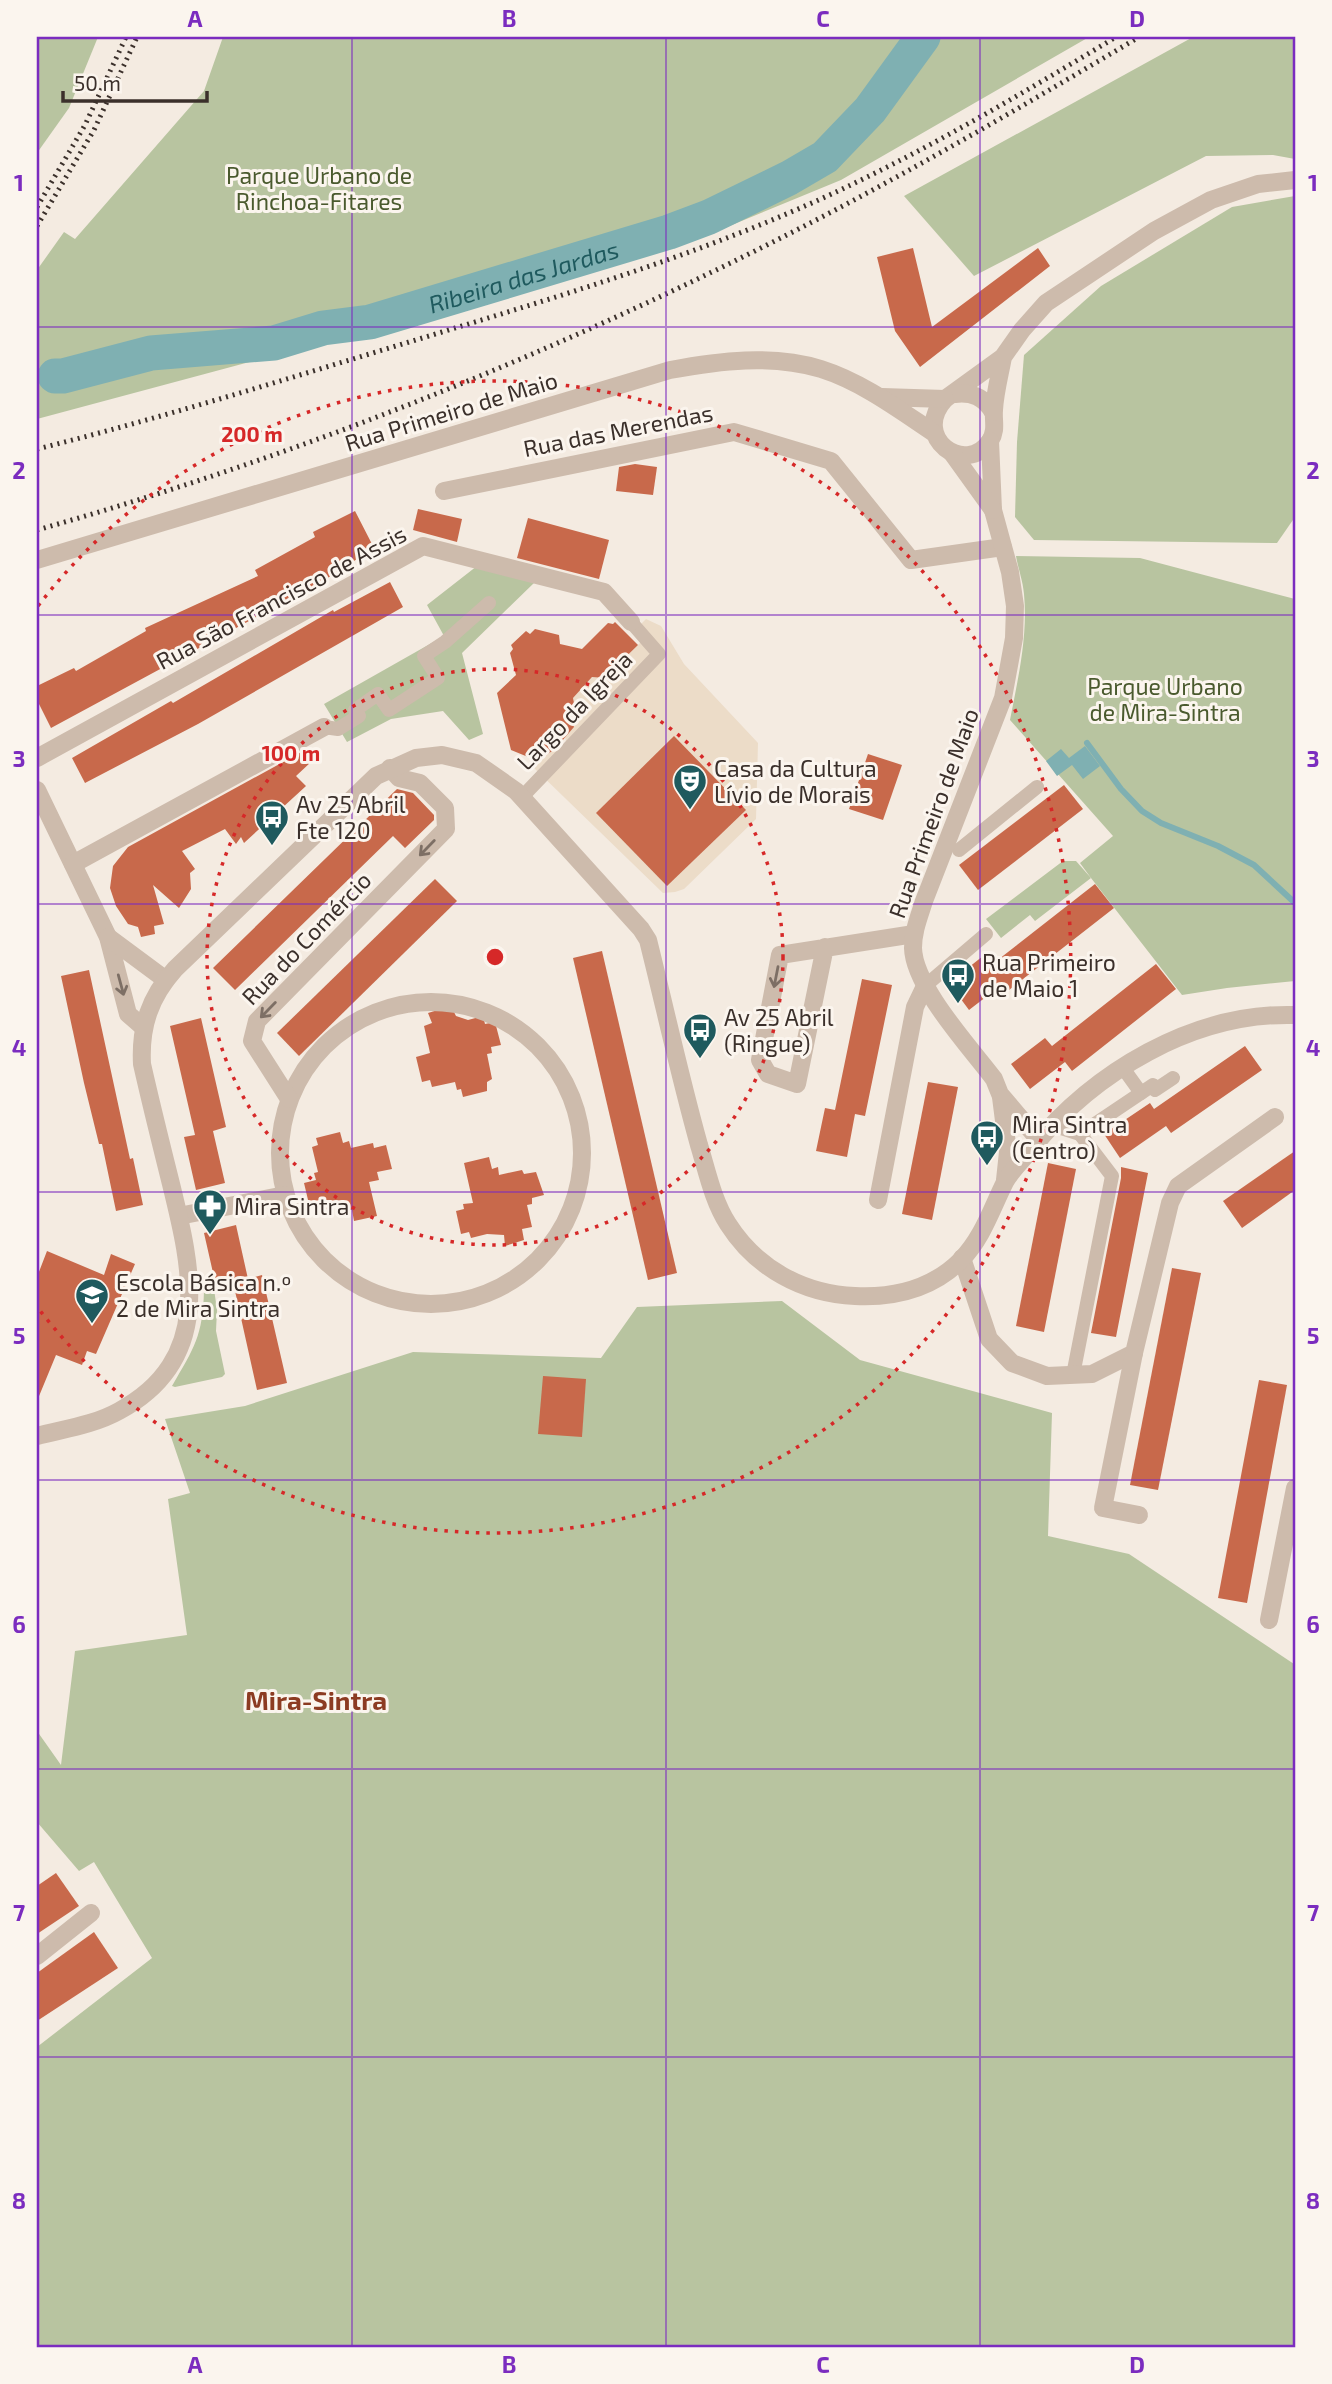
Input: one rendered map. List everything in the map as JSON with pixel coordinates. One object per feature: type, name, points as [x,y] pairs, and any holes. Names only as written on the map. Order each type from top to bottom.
[{"type":"street","points":[[1003,357],[993,412],[995,431],[990,441],[983,449],[973,454],[952,453],[944,448],[934,433],[933,419],[938,407],[1003,357],[1046,303],[1154,231],[1211,200],[1258,184],[1295,180]]},
{"type":"street","name":"Rua Primeiro de Maio","points":[[37,560],[670,370],[717,362],[754,360],[819,369],[880,397],[934,433]]},
{"type":"street","points":[[950,396],[965,393],[979,396],[993,412]]},
{"type":"street","name":"Rua Primeiro de Maio","points":[[880,397],[950,396]]},
{"type":"street","name":"Rua das Merendas","points":[[444,491],[734,432],[831,461],[911,561],[1003,547]]},
{"type":"street","name":"Rua Primeiro de Maio","points":[[990,441],[993,510],[1010,572],[1015,606],[1014,638],[1003,698],[914,934],[916,966],[925,986],[994,1079],[1000,1094],[1039,1140]]},
{"type":"street","name":"Rua Primeiro de Maio","points":[[952,453],[993,510]]},
{"type":"street","name":"Rua São Francisco de Assis","points":[[37,758],[423,546],[604,592],[631,622]]},
{"type":"street","points":[[73,864],[324,727],[338,729],[359,716],[355,710],[379,694],[389,710],[438,678],[424,656],[445,642],[489,603]]},
{"type":"street","name":"Largo da Igreja","points":[[522,797],[659,654],[631,622]]},
{"type":"street","points":[[37,1436],[89,1423],[117,1412],[138,1399],[167,1370],[178,1350],[190,1306],[189,1270],[179,1216],[142,1064],[143,1027],[152,999],[166,980],[376,776],[416,758],[443,755],[476,763],[522,797],[618,901],[648,940],[693,1123],[709,1179],[727,1223],[748,1250],[786,1280],[832,1296],[883,1298],[940,1279],[962,1258],[984,1229],[1005,1182],[1052,1125],[1082,1098],[1152,1049],[1189,1034],[1228,1023],[1295,1015]]},
{"type":"street","name":"Rua do Comércio","points":[[289,1099],[251,1041],[257,1021],[446,829],[444,808],[420,783],[399,778],[390,768]]},
{"type":"street","points":[[959,850],[1037,787]]},
{"type":"street","points":[[37,790],[108,937],[128,1014],[143,1027]]},
{"type":"street","points":[[825,947],[797,1084],[768,1074],[760,1060],[780,955],[825,947],[914,934]]},
{"type":"street","points":[[878,1200],[915,1007],[925,986],[986,934]]},
{"type":"street","points":[[108,937],[166,980]]},
{"type":"street","points":[[429,1000],[474,1006],[513,1024],[539,1045],[560,1071],[577,1110],[584,1153],[578,1195],[555,1242],[518,1278],[471,1300],[420,1306],[384,1298],[351,1283],[323,1260],[300,1231],[285,1195],[279,1147],[289,1099],[311,1059],[344,1028],[384,1008],[429,1000]]},
{"type":"street","points":[[1123,1068],[1141,1093]]},
{"type":"street","points":[[1080,1134],[1153,1085],[1155,1090],[1173,1078]]},
{"type":"street","points":[[1000,1094],[1008,1152],[1005,1182]]},
{"type":"street","points":[[1139,1515],[1103,1508],[1134,1353],[1170,1203],[1178,1186],[1275,1117]]},
{"type":"street","points":[[1052,1125],[1080,1134],[1112,1176],[1073,1375]]},
{"type":"street","points":[[179,1216],[285,1195]]},
{"type":"street","points":[[962,1258],[989,1339],[1012,1363],[1047,1376],[1092,1374],[1134,1353]]},
{"type":"street","points":[[1269,1620],[1295,1488]]},
{"type":"street","points":[[37,1955],[91,1913]]},
{"type":"green space","points":[[37,37],[98,37],[69,108],[37,153]]},
{"type":"green space","name":"Parque Urbano de Rinchoa-Fitares","points":[[223,37],[1089,37],[841,180],[727,227],[585,272],[37,419],[37,270],[64,232],[75,239],[204,91]]},
{"type":"green space","points":[[1193,37],[1295,37],[1295,159],[1273,155],[1206,156],[974,276],[904,196]]},
{"type":"green space","points":[[1295,196],[1295,517],[1277,543],[1034,540],[1015,517],[1017,442],[1024,355],[1101,286],[1232,207]]},
{"type":"green space","name":"Parque Urbano de Mira-Sintra","points":[[1016,556],[1140,558],[1295,599],[1295,981],[1182,995],[1080,863],[1113,836],[1010,720],[1025,626],[1023,589]]},
{"type":"green space","points":[[477,566],[535,582],[462,653],[483,734],[469,740],[443,711],[391,719],[347,742],[324,704],[444,636],[427,605]]},
{"type":"green space","points":[[1063,861],[1076,861],[1091,878],[1035,921],[1030,915],[1001,938],[986,919]]},
{"type":"green space","points":[[214,1289],[216,1331],[225,1374],[222,1377],[172,1386],[196,1341],[202,1319],[204,1290]]},
{"type":"green space","points":[[782,1301],[860,1360],[1052,1413],[1048,1536],[1129,1554],[1294,1664],[1295,2347],[37,2347],[37,2047],[152,1958],[94,1862],[79,1871],[37,1822],[37,1731],[61,1765],[75,1651],[187,1635],[168,1499],[190,1493],[165,1419],[245,1406],[413,1352],[601,1358],[637,1307]]},
{"type":"shaded area","points":[[646,619],[661,626],[684,664],[758,743],[756,819],[684,889],[675,892],[663,893],[533,767],[533,759],[537,754],[544,756],[554,747],[558,749],[566,742],[565,736],[574,727],[572,721],[577,717],[573,698],[592,677],[604,678],[640,643],[639,626]]},
{"type":"water","points":[[1085,746],[1100,766],[1083,779],[1072,765],[1057,776],[1046,761],[1061,749],[1069,758]]},
{"type":"building","points":[[913,248],[932,327],[1038,248],[1050,266],[920,367],[895,331],[877,257]]},
{"type":"building","points":[[635,464],[657,467],[653,495],[616,491],[619,467]]},
{"type":"building","points":[[418,509],[462,519],[457,542],[413,530]]},
{"type":"building","points":[[355,511],[374,548],[323,581],[51,728],[37,700],[37,686],[74,668],[76,671],[146,631],[145,628],[258,576],[255,570],[315,537],[313,532]]},
{"type":"building","points":[[528,518],[609,540],[599,579],[517,558]]},
{"type":"building","points":[[390,582],[403,607],[198,724],[85,783],[72,758],[333,610],[334,612]]},
{"type":"building","points":[[615,622],[638,645],[604,678],[592,677],[573,698],[577,717],[572,721],[574,727],[556,748],[544,757],[537,754],[533,759],[511,750],[497,693],[516,675],[510,653],[513,649],[511,645],[526,631],[530,634],[535,629],[559,635],[560,644],[582,649],[608,623]]},
{"type":"building","name":"Casa da Cultura Lívio de Morais","points":[[674,736],[746,810],[667,886],[596,813]]},
{"type":"building","points":[[305,750],[311,762],[296,776],[306,786],[244,843],[241,837],[236,844],[225,829],[182,851],[195,869],[190,873],[191,889],[179,908],[153,885],[164,924],[154,926],[155,934],[141,937],[138,927],[128,924],[116,906],[110,888],[113,866],[128,847]]},
{"type":"building","points":[[868,754],[902,765],[883,820],[849,809]]},
{"type":"building","points":[[1064,785],[1083,809],[978,890],[959,865]]},
{"type":"building","points":[[397,789],[413,793],[434,815],[434,820],[405,848],[393,836],[235,990],[213,968]]},
{"type":"building","points":[[435,879],[457,901],[299,1056],[277,1033]]},
{"type":"building","points":[[1095,884],[1114,908],[1009,990],[1004,983],[969,1010],[949,983],[983,956],[990,966]]},
{"type":"building","points":[[602,951],[677,1273],[648,1280],[573,958]]},
{"type":"building","points":[[1156,964],[1176,989],[1072,1071],[1065,1062],[1030,1089],[1011,1064],[1045,1038],[1052,1046]]},
{"type":"building","points":[[89,970],[130,1159],[133,1158],[143,1205],[116,1211],[61,976]]},
{"type":"building","points":[[862,979],[892,985],[865,1116],[855,1114],[847,1157],[816,1151],[825,1108],[835,1110]]},
{"type":"building","points":[[451,1006],[456,1016],[468,1020],[483,1016],[485,1024],[495,1022],[501,1045],[491,1047],[492,1053],[487,1054],[492,1079],[487,1082],[487,1091],[463,1097],[455,1082],[432,1087],[430,1080],[422,1082],[416,1057],[430,1053],[424,1026],[432,1023],[428,1013]]},
{"type":"building","points":[[201,1018],[226,1127],[213,1131],[225,1183],[196,1190],[184,1137],[195,1135],[170,1026]]},
{"type":"building","points":[[1245,1046],[1262,1070],[1171,1133],[1166,1126],[1120,1158],[1104,1134],[1150,1103],[1154,1109]]},
{"type":"building","points":[[928,1082],[958,1087],[932,1220],[902,1214]]},
{"type":"building","points":[[340,1132],[343,1143],[349,1141],[351,1148],[373,1143],[374,1148],[386,1145],[392,1169],[377,1172],[379,1180],[369,1182],[377,1216],[354,1221],[352,1210],[348,1210],[347,1205],[323,1210],[321,1201],[309,1204],[304,1183],[316,1180],[314,1173],[318,1172],[312,1147],[318,1145],[316,1138]]},
{"type":"building","points":[[1295,1151],[1295,1190],[1242,1228],[1223,1201]]},
{"type":"building","points":[[489,1157],[492,1169],[498,1167],[499,1175],[522,1170],[524,1174],[536,1172],[544,1195],[532,1198],[532,1204],[527,1205],[532,1227],[522,1229],[524,1240],[505,1246],[504,1235],[487,1234],[471,1238],[469,1232],[461,1234],[456,1211],[464,1209],[463,1204],[473,1203],[464,1163]]},
{"type":"building","points":[[1048,1163],[1076,1169],[1044,1332],[1016,1326]]},
{"type":"building","points":[[1121,1167],[1148,1173],[1116,1337],[1091,1333]]},
{"type":"building","points":[[236,1225],[248,1279],[262,1275],[287,1383],[257,1390],[233,1282],[216,1286],[204,1233]]},
{"type":"building","points":[[47,1251],[104,1275],[111,1254],[135,1264],[96,1354],[87,1351],[82,1365],[56,1355],[37,1401],[37,1277]]},
{"type":"building","points":[[1172,1268],[1201,1273],[1158,1490],[1130,1485]]},
{"type":"building","points":[[543,1376],[586,1379],[582,1437],[538,1434]]},
{"type":"building","points":[[1259,1380],[1287,1385],[1247,1603],[1218,1598]]},
{"type":"building","points":[[56,1873],[79,1906],[37,1934],[37,1886]]},
{"type":"building","points":[[94,1932],[118,1968],[37,2021],[37,1973]]},
{"type":"waterway","name":"Ribeira das Jardas","points":[[55,376],[151,353],[274,343],[323,328],[370,322],[669,232],[709,217],[789,178],[825,157],[870,110],[923,37]]},
{"type":"waterway","points":[[669,232],[672,245]]},
{"type":"waterway","points":[[1087,743],[1121,789],[1142,811],[1161,823],[1218,846],[1254,865],[1295,903]]},
{"type":"railway","points":[[37,207],[85,125],[126,37]]},
{"type":"railway","points":[[37,226],[94,130],[137,37]]},
{"type":"railway","points":[[37,449],[172,413],[449,330],[712,244],[814,202],[892,165],[1005,103],[1116,37]]},
{"type":"railway","points":[[37,530],[237,468],[336,432],[434,394],[627,312],[857,198],[979,131],[1139,37]]},
{"type":"place","name":"Casa da Cultura Lívio de Morais","points":[[690,811]]},
{"type":"place","name":"Av 25 Abril Fte 120","points":[[272,847]]},
{"type":"place","name":"Rua Primeiro de Maio 1","points":[[958,1005]]},
{"type":"place","name":"Av 25 Abril (Ringue)","points":[[700,1060]]},
{"type":"place","name":"Mira Sintra (Centro)","points":[[987,1167]]},
{"type":"place","name":"Mira Sintra","points":[[210,1236]]},
{"type":"place","name":"Escola Básica n.º 2 de Mira Sintra","points":[[92,1325]]},
{"type":"district","name":"Mira-Sintra","points":[[316,1699]]}]
